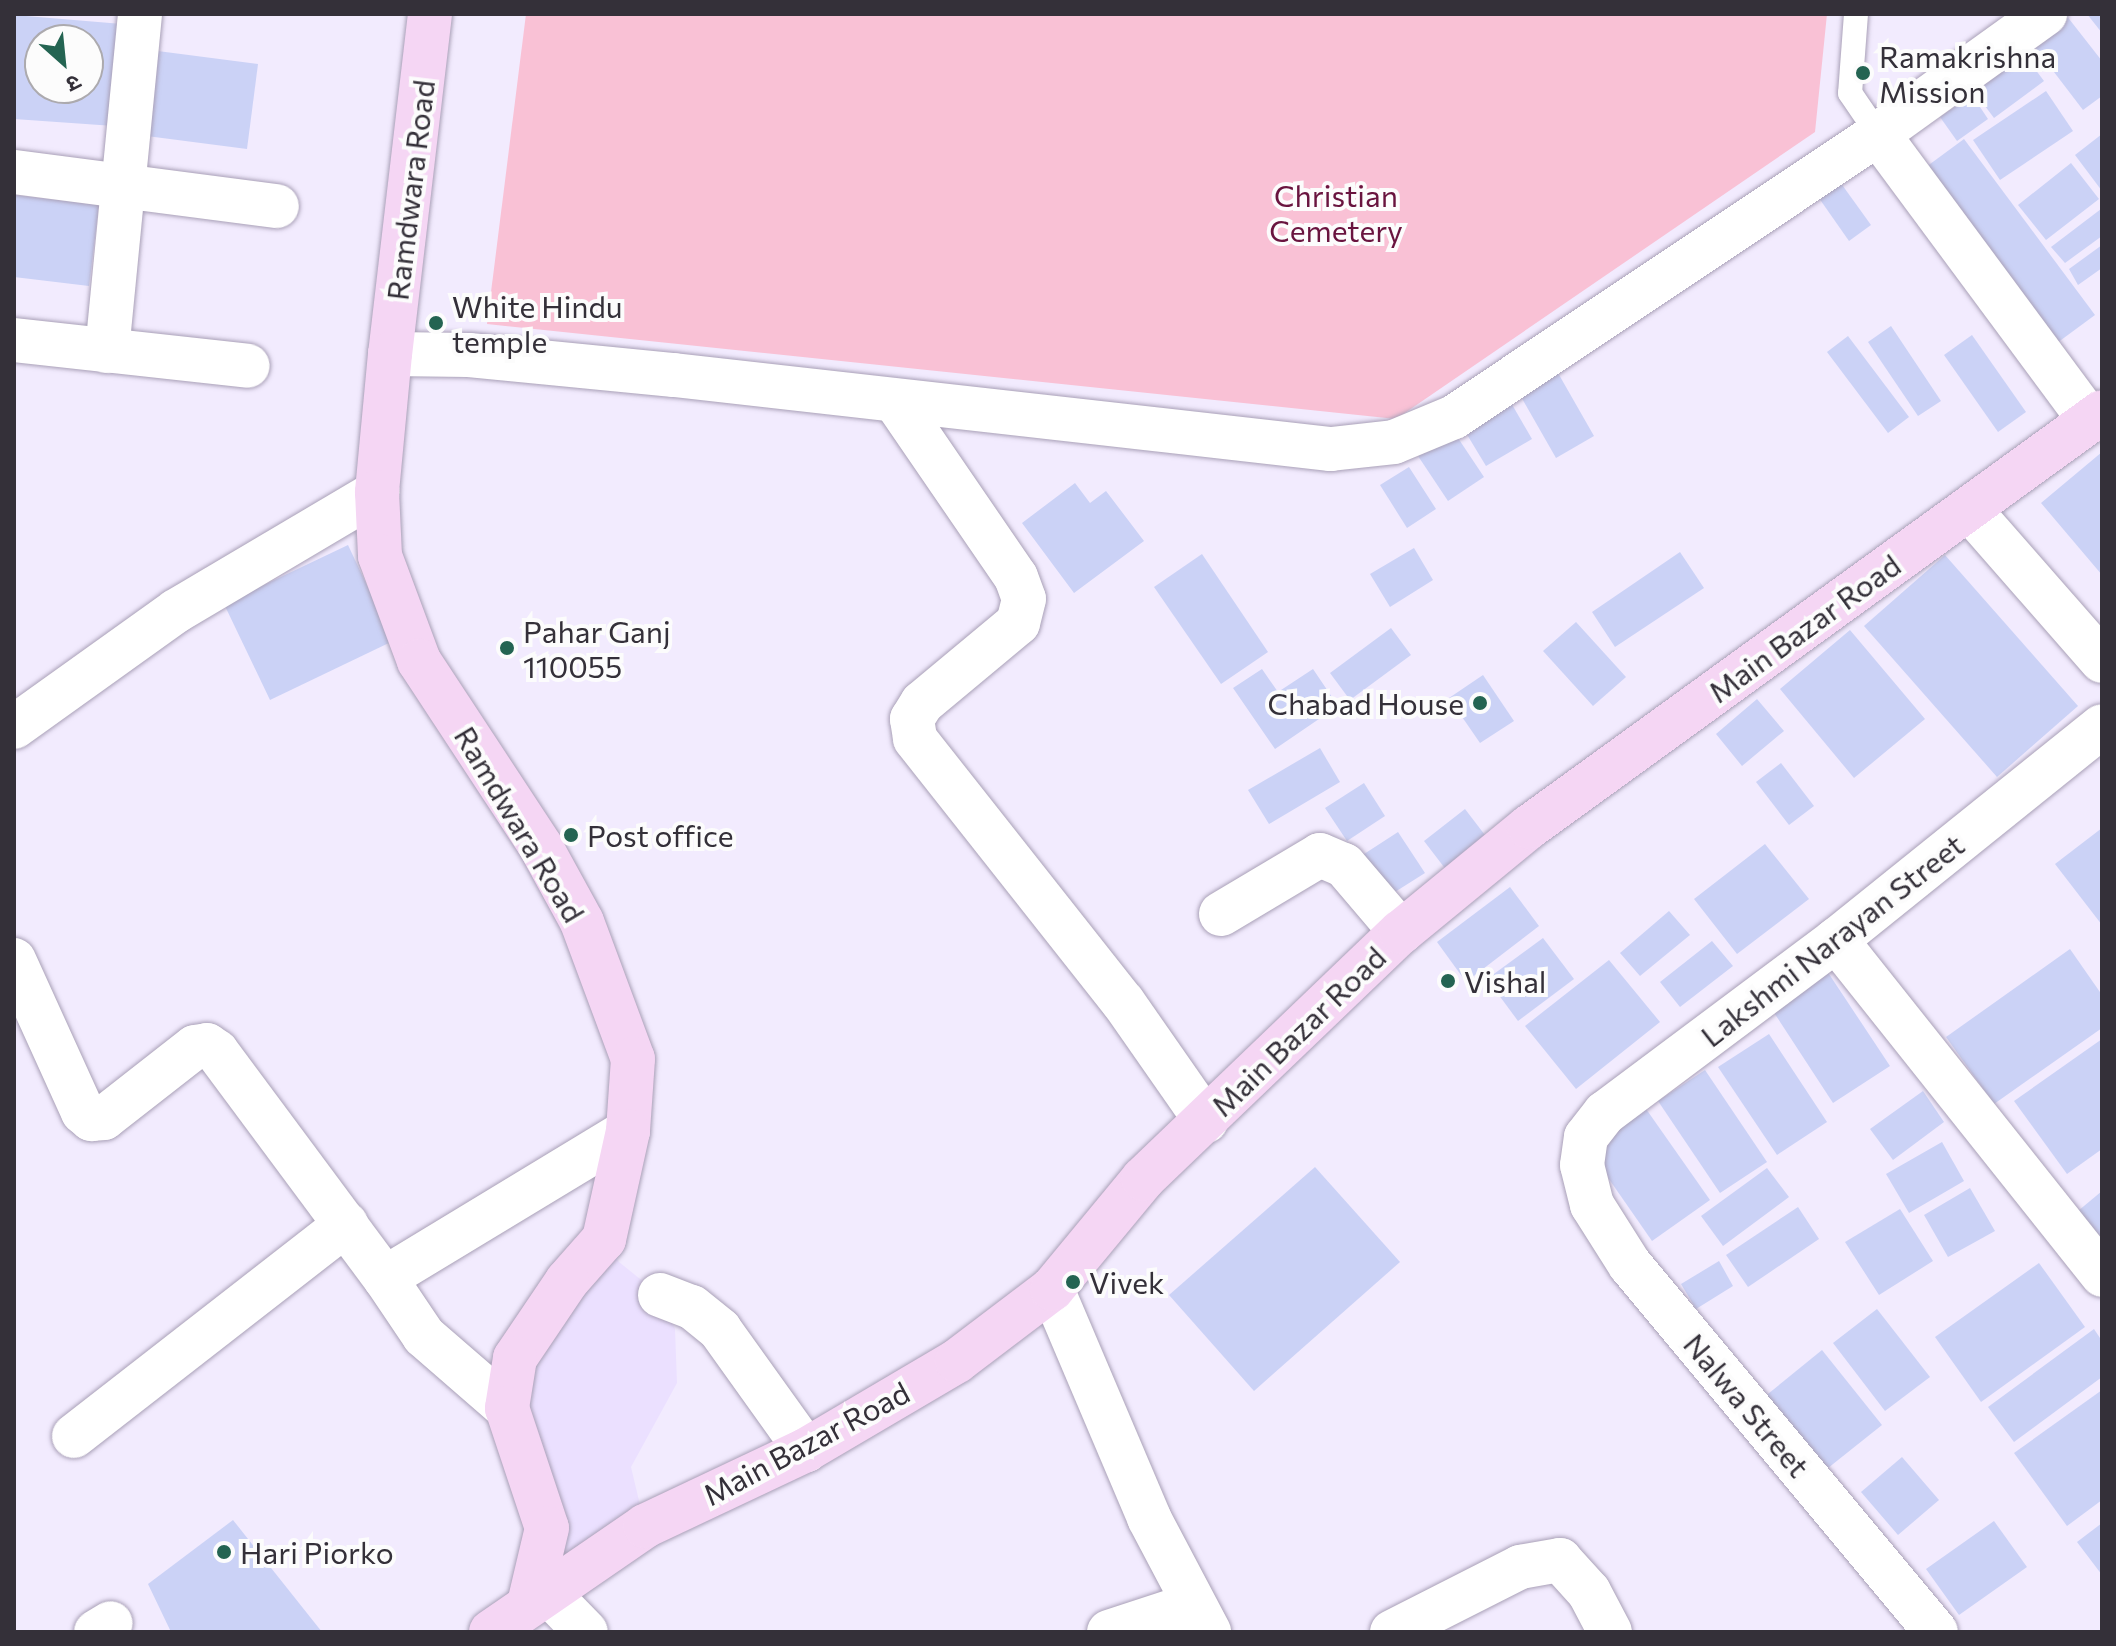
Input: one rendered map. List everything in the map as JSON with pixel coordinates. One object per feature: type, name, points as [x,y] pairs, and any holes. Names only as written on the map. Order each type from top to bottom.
[{"type":"street","points":[[107,351],[140,14]]},
{"type":"street","name":"Ramdwara Road","points":[[430,14],[377,492],[380,556],[419,661],[541,847],[582,922],[633,1059],[628,1131],[604,1239],[567,1281],[515,1358],[507,1408],[547,1528],[537,1597]]},
{"type":"street","points":[[390,354],[469,355],[1331,449],[1394,442],[1454,417],[1878,134],[2045,14]]},
{"type":"street","points":[[1878,134],[2096,416]]},
{"type":"street","points":[[14,172],[277,206]]},
{"type":"street","points":[[14,340],[248,366]]},
{"type":"street","points":[[896,402],[1016,577],[1024,599],[1018,623],[922,703],[912,719],[915,739],[1123,1002],[1206,1121]]},
{"type":"street","name":"Main Bazar Road","points":[[491,1632],[537,1597],[645,1526],[806,1450],[957,1361],[1052,1289],[1143,1179],[1401,932],[1529,827],[2096,416]]},
{"type":"street","points":[[14,727],[176,611],[377,492]]},
{"type":"street","points":[[1969,509],[2102,661]]},
{"type":"street","name":"Lakshmi Narayan Street","points":[[1582,1165],[1586,1137],[1605,1113],[1836,940],[2102,726]]},
{"type":"street","points":[[1221,914],[1320,855],[1344,865],[1401,932]]},
{"type":"street","points":[[1836,940],[2102,1275]]},
{"type":"street","points":[[14,960],[69,1086],[91,1119],[104,1118],[195,1047],[207,1045],[217,1052],[346,1224],[424,1336],[507,1408]]},
{"type":"street","points":[[385,1278],[628,1131]]},
{"type":"street","name":"Nalwa Street","points":[[1582,1165],[1592,1205],[1630,1265],[1936,1632]]},
{"type":"street","points":[[74,1436],[346,1224]]},
{"type":"street","points":[[1052,1289],[1200,1618],[1109,1632]]},
{"type":"street","points":[[660,1295],[692,1307],[720,1330],[806,1450]]},
{"type":"street","points":[[1392,1632],[1520,1567],[1560,1560],[1589,1592],[1610,1632]]},
{"type":"street","points":[[537,1597],[586,1632]]},
{"type":"lane","points":[[1856,14],[1850,93],[1878,134]]},
{"type":"shaded area","points":[[604,1239],[619,1262],[660,1295],[675,1329],[677,1383],[631,1467],[645,1526],[546,1590],[515,1358]]},
{"type":"green space","name":"Christian Cemetery","points":[[526,14],[1827,14],[1815,132],[1396,419],[487,324]]},
{"type":"building","points":[[2087,14],[2102,14],[2102,33]]},
{"type":"building","points":[[14,15],[122,24],[114,126],[14,119]]},
{"type":"building","points":[[2066,15],[2102,61],[2102,96],[2083,110],[2031,42]]},
{"type":"building","points":[[150,50],[258,64],[247,149],[139,135]]},
{"type":"building","points":[[2023,53],[2044,81],[1994,118],[1973,90]]},
{"type":"building","points":[[2046,91],[2073,131],[2000,180],[1973,140]]},
{"type":"building","points":[[1972,95],[1988,119],[1957,141],[1940,117]]},
{"type":"building","points":[[2102,134],[2102,191],[2075,155]]},
{"type":"building","points":[[1964,139],[2095,315],[2057,343],[1926,167]]},
{"type":"building","points":[[2071,163],[2099,199],[2046,240],[2018,205]]},
{"type":"building","points":[[1835,175],[1871,225],[1849,241],[1814,191]]},
{"type":"building","points":[[14,195],[99,205],[89,286],[14,277]]},
{"type":"building","points":[[2101,209],[2102,236],[2065,263],[2051,247]]},
{"type":"building","points":[[2102,245],[2102,268],[2078,285],[2069,269]]},
{"type":"building","points":[[1891,326],[1941,401],[1918,416],[1868,342]]},
{"type":"building","points":[[1972,335],[2026,412],[1998,432],[1944,355]]},
{"type":"building","points":[[1848,336],[1909,417],[1888,433],[1827,352]]},
{"type":"building","points":[[1554,366],[1594,436],[1556,458],[1516,388]]},
{"type":"building","points":[[1510,401],[1532,439],[1486,466],[1463,428]]},
{"type":"building","points":[[1454,432],[1484,477],[1448,501],[1418,456]]},
{"type":"building","points":[[2102,452],[2102,575],[2041,503]]},
{"type":"building","points":[[1409,467],[1436,509],[1407,528],[1380,485]]},
{"type":"building","points":[[1075,483],[1090,503],[1106,491],[1144,541],[1074,593],[1022,523]]},
{"type":"building","points":[[348,545],[393,641],[270,700],[224,604]]},
{"type":"building","points":[[1414,548],[1433,580],[1390,607],[1370,574]]},
{"type":"building","points":[[1680,552],[1704,588],[1615,647],[1592,612]]},
{"type":"building","points":[[1202,554],[1268,652],[1221,684],[1154,587]]},
{"type":"building","points":[[1945,555],[2078,706],[1997,777],[1864,626]]},
{"type":"building","points":[[1576,622],[1626,677],[1593,706],[1543,651]]},
{"type":"building","points":[[1391,628],[1411,655],[1350,700],[1330,673]]},
{"type":"building","points":[[1850,630],[1925,719],[1854,778],[1780,689]]},
{"type":"building","points":[[1262,669],[1278,692],[1313,669],[1338,706],[1275,749],[1233,688]]},
{"type":"building","points":[[1483,675],[1514,721],[1480,743],[1449,698]]},
{"type":"building","points":[[1757,699],[1784,731],[1742,766],[1716,734]]},
{"type":"building","points":[[1320,748],[1340,782],[1269,824],[1248,790]]},
{"type":"building","points":[[1781,763],[1814,806],[1789,825],[1756,782]]},
{"type":"building","points":[[1364,783],[1385,816],[1347,841],[1325,808]]},
{"type":"building","points":[[1465,809],[1488,839],[1447,871],[1424,841]]},
{"type":"building","points":[[2102,828],[2102,925],[2055,864]]},
{"type":"building","points":[[1398,832],[1425,873],[1387,897],[1361,856]]},
{"type":"building","points":[[1765,844],[1809,899],[1737,954],[1694,899]]},
{"type":"building","points":[[1510,887],[1539,926],[1466,982],[1437,942]]},
{"type":"building","points":[[1669,911],[1690,935],[1640,976],[1620,953]]},
{"type":"building","points":[[1543,938],[1574,979],[1518,1021],[1487,979]]},
{"type":"building","points":[[1712,941],[1733,966],[1680,1007],[1660,982]]},
{"type":"building","points":[[2070,949],[2102,995],[2102,1028],[1994,1104],[1946,1037]]},
{"type":"building","points":[[1609,960],[1660,1022],[1576,1089],[1525,1026]]},
{"type":"building","points":[[1827,971],[1890,1066],[1833,1103],[1771,1008]]},
{"type":"building","points":[[1769,1034],[1827,1122],[1777,1155],[1718,1067]]},
{"type":"building","points":[[2102,1039],[2102,1149],[2067,1174],[2014,1101]]},
{"type":"building","points":[[1705,1070],[1767,1162],[1720,1193],[1658,1101]]},
{"type":"building","points":[[1923,1091],[1944,1122],[1893,1160],[1870,1129]]},
{"type":"building","points":[[1644,1106],[1710,1200],[1652,1241],[1586,1146]]},
{"type":"building","points":[[1942,1142],[1964,1181],[1909,1213],[1886,1174]]},
{"type":"building","points":[[1315,1167],[1400,1262],[1254,1391],[1169,1295]]},
{"type":"building","points":[[1767,1168],[1789,1197],[1723,1246],[1701,1216]]},
{"type":"building","points":[[1970,1188],[1995,1231],[1948,1257],[1924,1215]]},
{"type":"building","points":[[2102,1191],[2102,1254],[2072,1216]]},
{"type":"building","points":[[1798,1207],[1819,1239],[1748,1287],[1726,1255]]},
{"type":"building","points":[[1900,1209],[1933,1261],[1879,1295],[1845,1242]]},
{"type":"building","points":[[1719,1261],[1733,1286],[1696,1309],[1681,1284]]},
{"type":"building","points":[[2039,1263],[2085,1327],[1981,1402],[1935,1337]]},
{"type":"building","points":[[1877,1309],[1930,1377],[1885,1411],[1833,1343]]},
{"type":"building","points":[[2094,1329],[2102,1341],[2102,1377],[2014,1442],[1988,1407]]},
{"type":"building","points":[[1822,1350],[1882,1425],[1818,1476],[1758,1402]]},
{"type":"building","points":[[2102,1390],[2102,1500],[2067,1526],[2014,1453]]},
{"type":"building","points":[[1902,1457],[1939,1500],[1898,1535],[1861,1492]]},
{"type":"building","name":"Hari Piorko","points":[[233,1520],[322,1632],[171,1632],[148,1584]]},
{"type":"building","points":[[1994,1521],[2027,1567],[1959,1615],[1926,1569]]},
{"type":"building","points":[[2102,1523],[2102,1575],[2077,1542]]},
{"type":"place","name":"Ramakrishna Mission","points":[[1863,73]]},
{"type":"place","name":"White Hindu temple","points":[[436,323]]},
{"type":"place","name":"Pahar Ganj 110055","points":[[507,648]]},
{"type":"place","name":"Chabad House","points":[[1480,703]]},
{"type":"place","name":"Post office","points":[[571,835]]},
{"type":"place","name":"Vishal","points":[[1448,981]]},
{"type":"place","name":"Vivek","points":[[1073,1282]]},
{"type":"place","name":"Hari Piorko","points":[[224,1552]]}]
